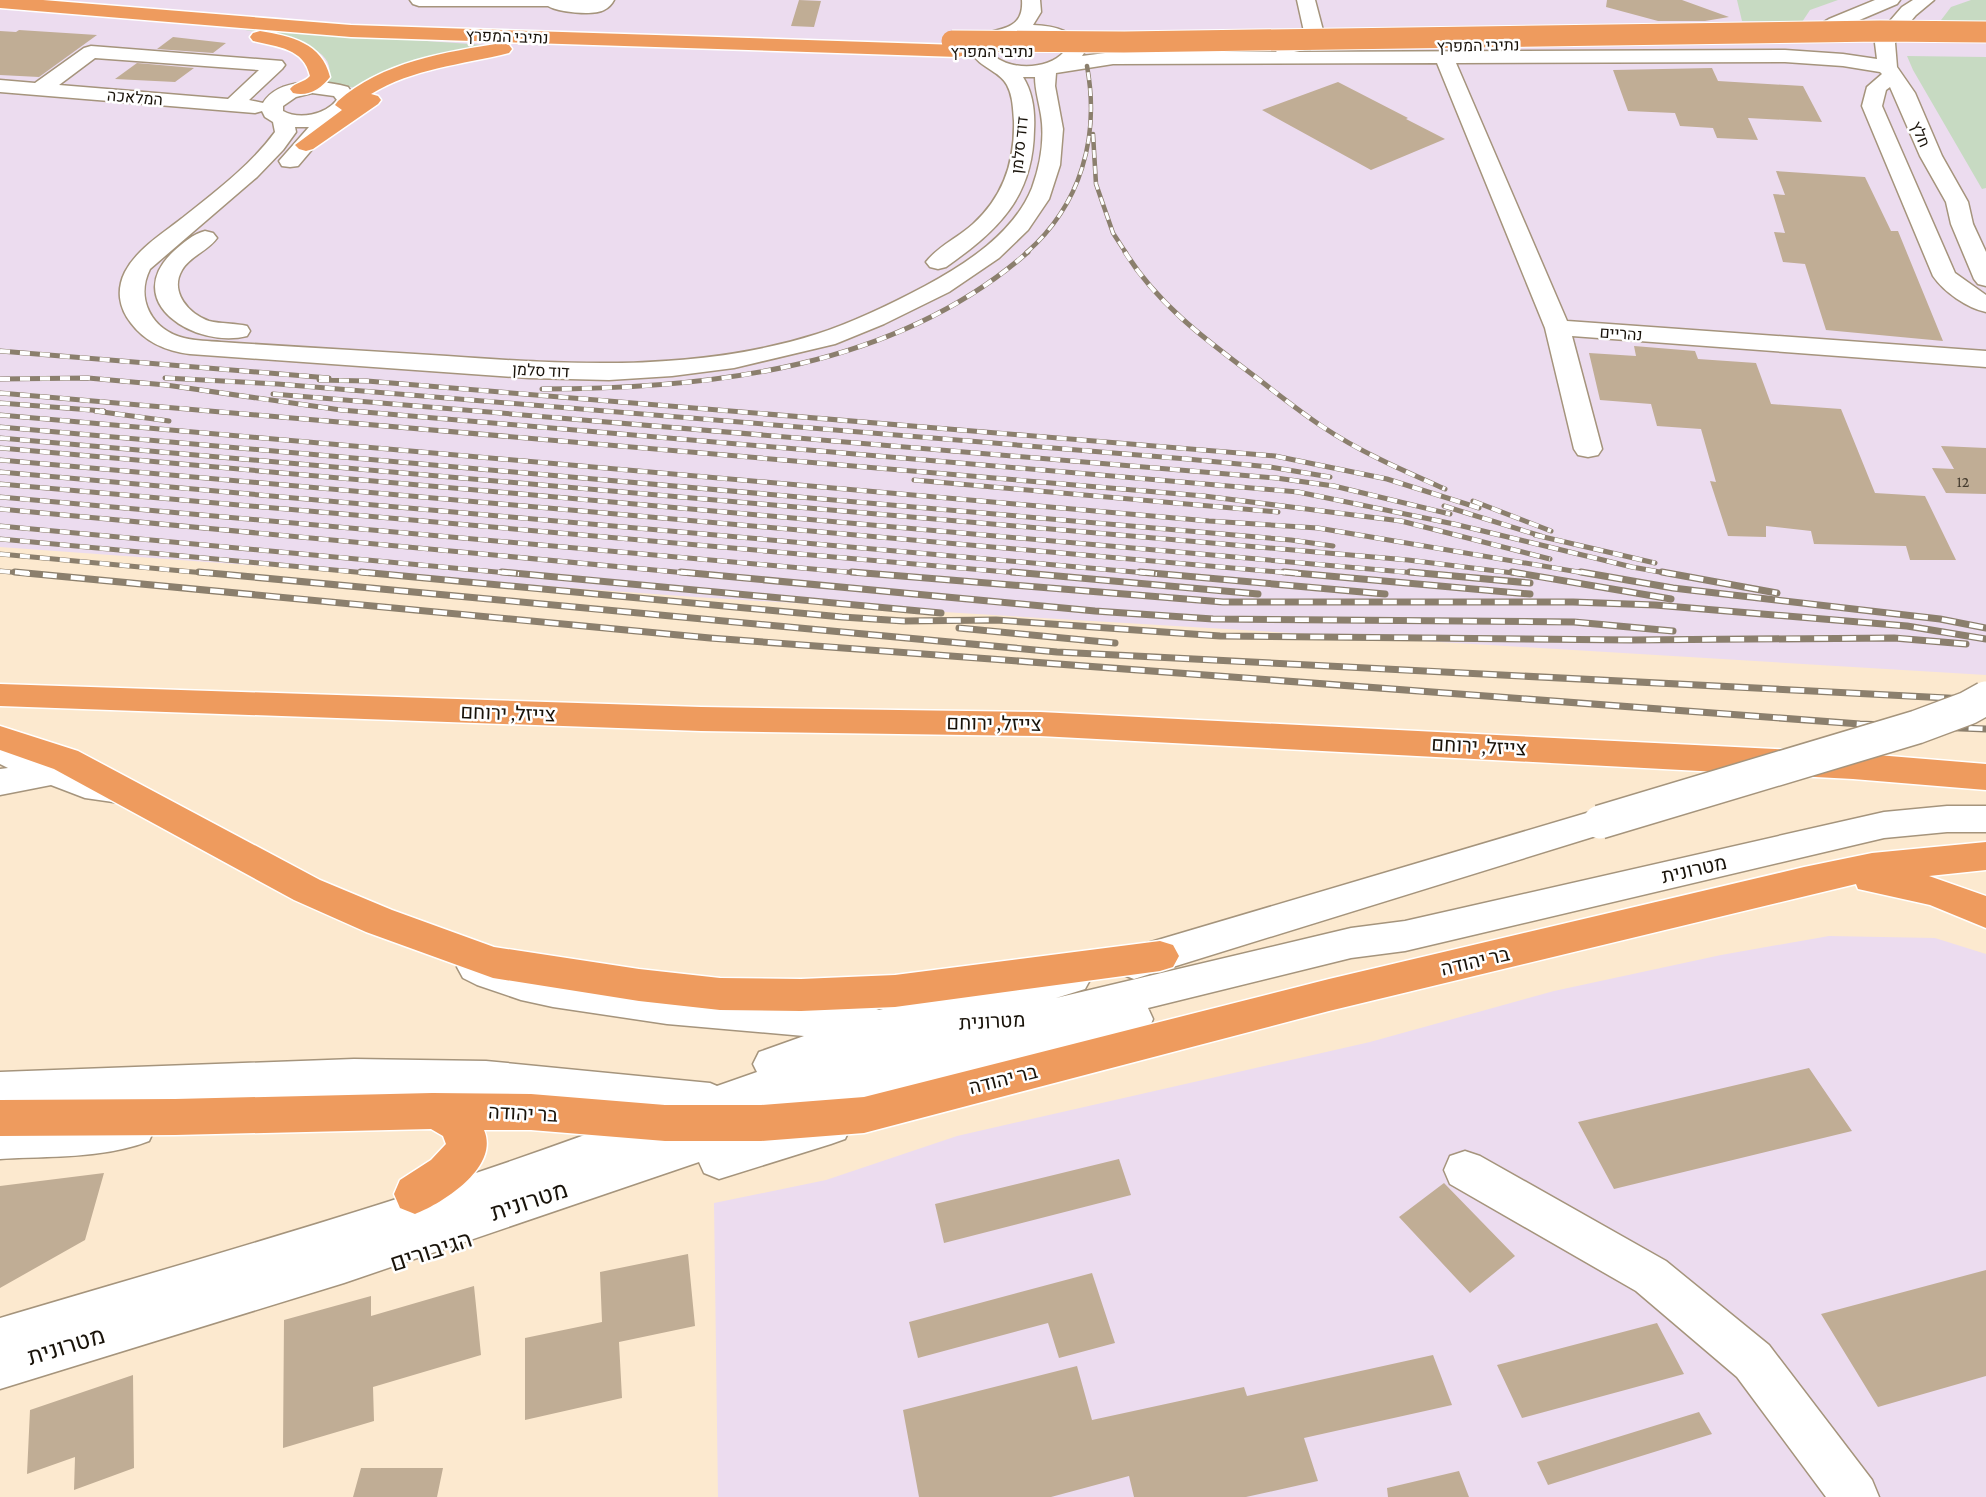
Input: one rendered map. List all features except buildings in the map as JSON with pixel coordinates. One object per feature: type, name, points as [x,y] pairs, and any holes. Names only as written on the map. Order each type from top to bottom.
[{"type":"highway","name":"נתיבי המפרץ","points":[[159,0],[305,14],[524,29],[955,46],[1880,31],[1986,32]]},
{"type":"highway","points":[[193,0],[305,14]]},
{"type":"highway","name":"נתיבי המפרץ","points":[[0,2],[351,31],[685,44],[955,46],[1747,41],[1986,42]]},
{"type":"highway","points":[[0,2],[284,42],[309,53],[319,69],[320,77],[313,85],[300,89]]},
{"type":"highway","points":[[341,108],[354,94],[382,80],[477,53],[510,48],[685,44]]},
{"type":"highway","points":[[306,145],[388,89],[422,72],[510,48]]},
{"type":"highway","name":"צייזל, ירוחם","points":[[0,695],[701,719],[1040,724],[1842,765],[1986,777]]},
{"type":"highway","points":[[0,738],[66,760],[307,890],[379,921],[493,962],[639,985],[743,994],[801,995],[894,991],[1160,956]]},
{"type":"highway","name":"בר יהודה","points":[[0,1118],[176,1117],[432,1111],[531,1112],[622,1121],[670,1111],[761,1123],[864,1115],[1329,995],[1804,881],[1872,867],[1986,856]]},
{"type":"highway","points":[[1804,881],[1868,879],[1904,883],[1937,891],[1986,913]]},
{"type":"highway","points":[[415,1194],[454,1167],[463,1157],[467,1145],[465,1133],[456,1122],[432,1111]]},
{"type":"street","points":[[419,0],[553,0],[561,6],[598,6],[604,0]]},
{"type":"street","points":[[1020,30],[1032,12],[1031,0]]},
{"type":"street","points":[[1306,0],[1316,38]]},
{"type":"street","points":[[1316,38],[1309,43],[1292,47],[1168,48],[1138,51],[1113,58],[1018,70],[993,64],[981,53],[981,46],[995,36],[1020,30],[1049,33],[1316,38],[1818,30],[1829,29],[1836,23],[1891,0]]},
{"type":"street","points":[[1925,0],[1909,11],[1890,33],[1885,43],[1889,71],[1877,87],[1872,106],[1945,276],[1986,306]]},
{"type":"street","points":[[1049,33],[1069,41],[1073,46],[1074,52],[1071,58],[1055,66]]},
{"type":"street","points":[[40,89],[91,52],[275,64],[233,105]]},
{"type":"street","points":[[1113,58],[1445,59],[1785,56],[1843,60],[1889,71]]},
{"type":"street","points":[[1445,59],[1557,328],[1588,448]]},
{"type":"street","name":"דוד סלמן","points":[[341,108],[316,130],[306,145],[252,198],[178,260],[169,272],[167,296],[180,315],[203,327],[262,333],[584,352],[690,347],[773,332],[811,322],[903,283],[932,266],[971,239],[1004,203],[1020,170],[1024,121],[1020,89],[1015,80],[993,64]]},
{"type":"street","name":"דוד סלמן","points":[[276,114],[286,132],[278,144],[224,194],[148,258],[135,274],[132,305],[147,328],[179,345],[221,350],[576,372],[636,371],[721,361],[827,338],[925,296],[957,277],[998,247],[1033,208],[1049,172],[1052,121],[1043,78],[1055,66]]},
{"type":"street","name":"חלץ","points":[[1889,71],[1905,93],[1930,156],[1957,202],[1962,224],[1986,279]]},
{"type":"street","name":"המלאכה","points":[[0,86],[233,105],[310,120],[341,108]]},
{"type":"street","points":[[276,114],[279,98],[300,89],[323,87],[341,91],[347,100],[341,108]]},
{"type":"street","points":[[1957,202],[1986,240]]},
{"type":"street","name":"נהריים","points":[[1557,328],[1982,360]]},
{"type":"street","points":[[670,1111],[890,1023],[1160,956],[1917,727],[1968,708],[1986,698]]},
{"type":"street","points":[[0,751],[86,785],[120,790]]},
{"type":"street","points":[[0,782],[53,771]]},
{"type":"street","name":"מטרונית","points":[[721,1101],[809,1074],[1351,943],[1405,936],[1884,825],[1947,819],[1986,819]]},
{"type":"street","name":"מטרונית","points":[[0,1366],[344,1262],[761,1123],[920,1074],[1333,967],[1405,936]]},
{"type":"street","name":"מטרונית","points":[[436,943],[485,972],[527,985],[664,1008],[775,1019],[890,1023],[993,1023],[1056,1016]]},
{"type":"street","name":"מטרונית","points":[[0,1340],[356,1232],[524,1176],[670,1111],[721,1101],[786,1095],[920,1074]]},
{"type":"street","name":"מטרונית","points":[[0,1090],[354,1077],[486,1079],[670,1111]]},
{"type":"street","name":"הגיבורים","points":[[0,1388],[864,1115]]},
{"type":"street","points":[[0,1140],[87,1136],[130,1129],[176,1117]]},
{"type":"street","points":[[0,1320],[415,1194],[522,1159],[622,1121]]},
{"type":"street","points":[[1465,1170],[1651,1276],[1753,1361],[1855,1497]]},
{"type":"shaded area","points":[[0,0],[1986,0],[1986,675],[695,597],[0,547]]},
{"type":"shaded area","points":[[1829,936],[1935,938],[1986,954],[1986,1497],[718,1497],[714,1203],[826,1180],[957,1136],[1370,1042],[1554,991],[1721,955]]},
{"type":"green space","points":[[1737,0],[1838,0],[1810,10],[1802,22],[1742,21]]},
{"type":"green space","points":[[1971,0],[1986,0],[1986,28],[1935,28],[1951,7]]},
{"type":"green space","points":[[234,28],[485,45],[445,55],[355,88],[326,82],[329,68],[325,57],[313,49],[280,37]]},
{"type":"green space","points":[[1907,56],[1986,57],[1986,188],[1982,189]]},
{"type":"railway","points":[[1026,253],[1061,214],[1082,168],[1091,118],[1087,66]]},
{"type":"railway","points":[[1093,134],[1096,184],[1113,233],[1126,253]]},
{"type":"railway","points":[[542,389],[670,384],[735,376],[798,364],[861,346],[920,322],[976,291],[1028,252]]},
{"type":"railway","points":[[1125,252],[1151,287],[1181,318],[1294,407],[1352,445],[1445,489]]},
{"type":"railway","points":[[0,351],[329,378]]},
{"type":"railway","points":[[0,379],[88,378],[166,385],[341,410],[1298,492],[1454,524],[1632,567],[1671,574]]},
{"type":"railway","points":[[165,378],[278,384],[1187,459],[1270,467],[1330,477]]},
{"type":"railway","points":[[319,380],[367,381],[1275,456],[1387,479],[1479,508]]},
{"type":"railway","points":[[0,393],[1204,496],[1401,521],[1550,559]]},
{"type":"railway","points":[[273,394],[1276,478],[1334,486],[1450,514]]},
{"type":"railway","points":[[0,403],[104,411]]},
{"type":"railway","points":[[95,411],[169,421]]},
{"type":"railway","points":[[0,415],[1209,521],[1318,528],[1590,574]]},
{"type":"railway","points":[[0,427],[1291,540],[1333,546]]},
{"type":"railway","points":[[0,438],[1408,560],[1521,574]]},
{"type":"railway","points":[[0,448],[1427,574]]},
{"type":"railway","points":[[0,460],[1301,574]]},
{"type":"railway","points":[[0,472],[1157,574]]},
{"type":"railway","points":[[914,480],[1278,512]]},
{"type":"railway","points":[[0,484],[1029,574]]},
{"type":"railway","points":[[0,497],[869,574]]},
{"type":"railway","points":[[1473,501],[1551,531]]},
{"type":"railway","points":[[1444,506],[1541,536]]},
{"type":"railway","points":[[0,509],[697,574]]},
{"type":"railway","points":[[0,526],[519,574]]},
{"type":"railway","points":[[1535,535],[1655,563]]},
{"type":"railway","points":[[0,539],[377,574]]},
{"type":"railway","points":[[0,554],[215,574]]},
{"type":"railway","points":[[0,571],[31,574]]},
{"type":"railway","points":[[15,572],[710,638],[1860,724],[1986,729]]},
{"type":"railway","points":[[199,572],[1057,652],[1986,700]]},
{"type":"railway","points":[[361,572],[842,617],[904,621],[996,620],[1220,636],[1631,640],[1894,638],[1966,644]]},
{"type":"railway","points":[[502,572],[941,613]]},
{"type":"railway","points":[[681,572],[1095,611],[1213,619],[1574,622],[1673,631]]},
{"type":"railway","points":[[852,572],[1223,602],[1573,602],[1655,605],[1907,626],[1986,639]]},
{"type":"railway","points":[[1012,572],[1258,594]]},
{"type":"railway","points":[[1140,572],[1385,594]]},
{"type":"railway","points":[[1284,572],[1530,594]]},
{"type":"railway","points":[[1410,572],[1530,583]]},
{"type":"railway","points":[[1512,572],[1671,599]]},
{"type":"railway","points":[[1581,572],[1673,588],[1940,619],[1986,628]]},
{"type":"railway","points":[[1662,572],[1777,593]]},
{"type":"railway","points":[[959,628],[1115,643]]}]
